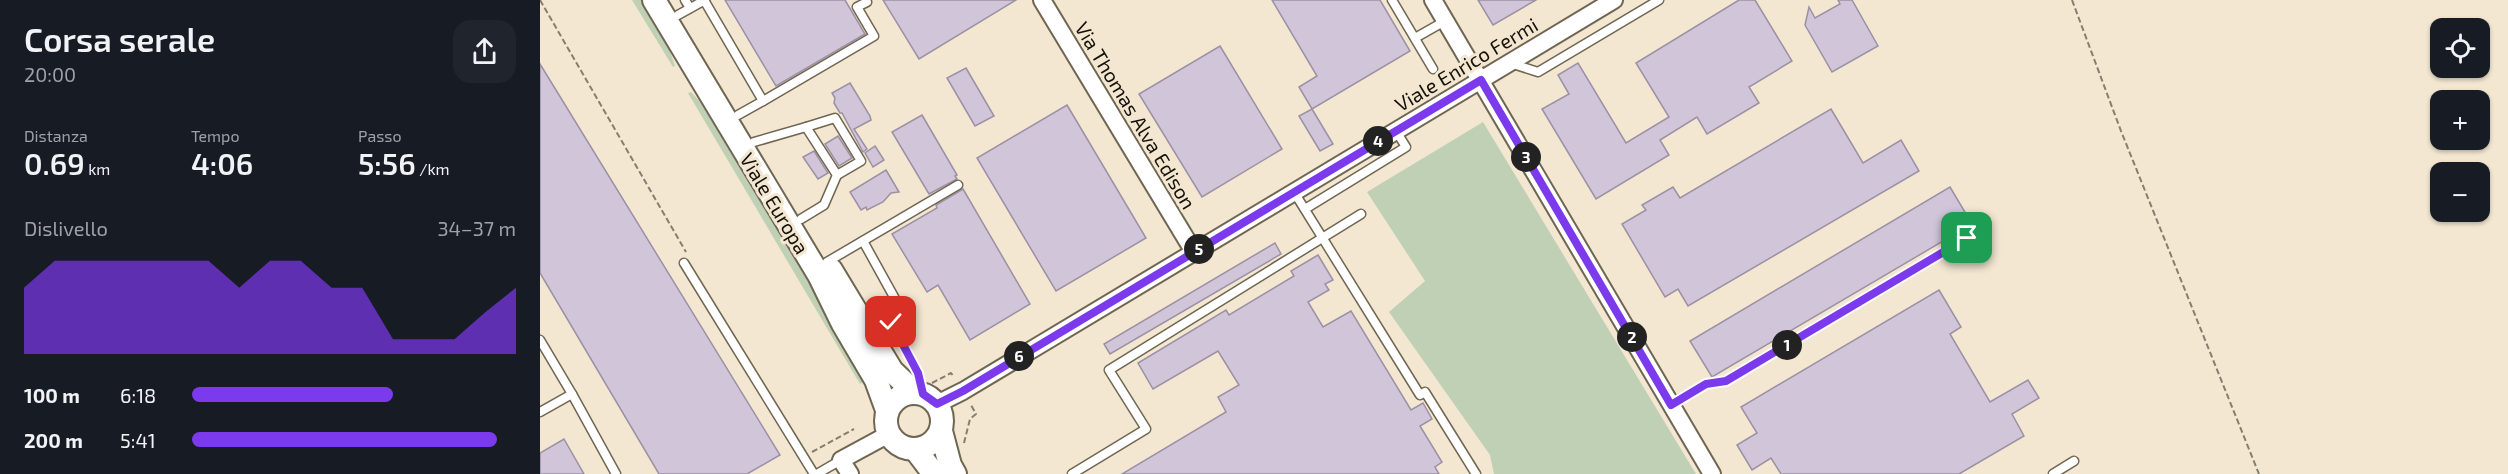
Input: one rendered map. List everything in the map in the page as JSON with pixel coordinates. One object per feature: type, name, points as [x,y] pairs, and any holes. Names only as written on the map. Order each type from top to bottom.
[{"type":"main road","name":"Viale Europa","points":[[654,0],[819,275],[843,324],[876,380],[887,410]]},
{"type":"main road","name":"Viale Europa","points":[[681,6],[738,115],[892,370],[925,396]]},
{"type":"main road","points":[[941,431],[928,446],[915,449],[902,447],[889,434],[885,418],[887,410],[898,397],[925,396],[942,412],[941,431],[950,465],[955,474]]},
{"type":"main road","points":[[915,449],[934,474]]},
{"type":"street","name":"Via Thomas Alva Edison","points":[[1042,0],[1194,252]]},
{"type":"street","points":[[1433,0],[1712,474]]},
{"type":"street","name":"Viale Enrico Fermi","points":[[925,396],[963,391],[1614,0]]},
{"type":"street","points":[[846,467],[889,434]]},
{"type":"lane","points":[[681,6],[704,0],[763,100]]},
{"type":"lane","points":[[738,115],[874,36],[857,7],[867,2],[866,0]]},
{"type":"lane","points":[[1392,0],[1433,69]]},
{"type":"lane","points":[[1510,62],[1538,72],[1659,0]]},
{"type":"lane","points":[[1415,38],[1445,21]]},
{"type":"lane","points":[[754,142],[835,118],[861,160],[837,175],[824,205],[801,219]]},
{"type":"lane","points":[[806,127],[837,175]]},
{"type":"lane","points":[[1305,209],[1406,147],[1396,131]]},
{"type":"lane","points":[[827,262],[958,185]]},
{"type":"lane","points":[[1294,192],[1420,395],[1425,392],[1476,474]]},
{"type":"lane","points":[[1072,474],[1146,429],[1109,370],[1360,214]]},
{"type":"lane","points":[[1671,405],[1706,384],[1726,381],[1967,238]]},
{"type":"lane","points":[[863,241],[899,306],[891,322],[918,373],[925,396]]},
{"type":"lane","points":[[687,260],[816,474],[846,467]]},
{"type":"lane","points":[[540,340],[616,474]]},
{"type":"lane","points":[[540,412],[572,394]]},
{"type":"lane","points":[[2053,474],[2074,461]]},
{"type":"path","points":[[540,0],[687,260]]},
{"type":"path","points":[[2072,0],[2121,131],[2259,474]]},
{"type":"path","points":[[806,455],[854,429]]},
{"type":"green space","points":[[632,0],[644,0],[665,36],[675,66],[673,67]]},
{"type":"green space","points":[[691,92],[712,115],[869,379],[860,384],[688,93]]},
{"type":"green space","points":[[1483,122],[1696,474],[1494,474],[1490,455],[1389,312],[1425,281],[1367,192]]},
{"type":"building","points":[[725,0],[845,0],[865,34],[776,86]]},
{"type":"building","points":[[883,0],[1016,0],[919,59]]},
{"type":"building","points":[[1272,0],[1380,0],[1410,51],[1312,109],[1299,87],[1317,76]]},
{"type":"building","points":[[1478,0],[1536,0],[1493,25]]},
{"type":"building","points":[[1739,0],[1755,0],[1792,61],[1749,87],[1759,103],[1707,134],[1697,117],[1660,140],[1669,155],[1596,199],[1542,109],[1569,94],[1558,75],[1578,63],[1626,143],[1669,117],[1636,63]]},
{"type":"building","points":[[1838,0],[1852,0],[1878,46],[1832,72],[1805,25],[1809,7],[1815,18],[1840,4]]},
{"type":"building","points":[[1220,46],[1282,149],[1202,197],[1139,94]]},
{"type":"building","points":[[540,64],[780,455],[747,474],[659,474],[540,273]]},
{"type":"building","points":[[966,68],[994,116],[975,126],[947,78]]},
{"type":"building","points":[[850,83],[871,120],[854,129],[867,149],[863,152],[834,103],[835,98],[832,93]]},
{"type":"building","points":[[1067,105],[1146,238],[1056,291],[977,158]]},
{"type":"building","points":[[1312,109],[1333,144],[1320,151],[1299,116]]},
{"type":"building","points":[[1831,109],[1863,163],[1901,140],[1919,171],[1688,306],[1678,289],[1665,297],[1622,224],[1646,210],[1642,205],[1673,187],[1680,198]]},
{"type":"building","points":[[922,115],[957,175],[955,176],[957,179],[929,194],[892,132]]},
{"type":"building","points":[[838,136],[852,158],[839,166],[825,144]]},
{"type":"building","points":[[875,146],[884,160],[873,167],[865,153]]},
{"type":"building","points":[[814,151],[828,173],[818,179],[803,157]]},
{"type":"building","points":[[886,170],[899,192],[891,193],[883,202],[867,210],[866,207],[861,210],[850,192]]},
{"type":"building","points":[[1950,187],[1972,224],[1712,377],[1690,341]]},
{"type":"building","points":[[963,189],[1030,304],[970,340],[938,285],[927,292],[892,234],[937,208],[936,205]]},
{"type":"building","points":[[1275,243],[1281,254],[1110,354],[1104,344]]},
{"type":"building","points":[[1318,255],[1333,280],[1325,284],[1329,290],[1308,302],[1323,327],[1351,311],[1411,410],[1423,403],[1432,419],[1420,426],[1442,462],[1435,467],[1439,474],[1122,474],[1226,412],[1218,397],[1239,385],[1218,351],[1153,389],[1138,363],[1226,310],[1229,315],[1294,276],[1291,271]]},
{"type":"building","points":[[1939,290],[1961,327],[1950,334],[1990,402],[2028,380],[2039,398],[2012,414],[2024,436],[1959,474],[1781,474],[1771,458],[1752,470],[1737,445],[1757,433],[1741,407]]},
{"type":"building","points":[[564,439],[584,474],[540,474],[540,453]]},
{"type":"route","points":[[891,322],[918,373],[923,394],[937,404],[963,391],[1481,80],[1671,405],[1706,384],[1726,381],[1967,238]]}]
